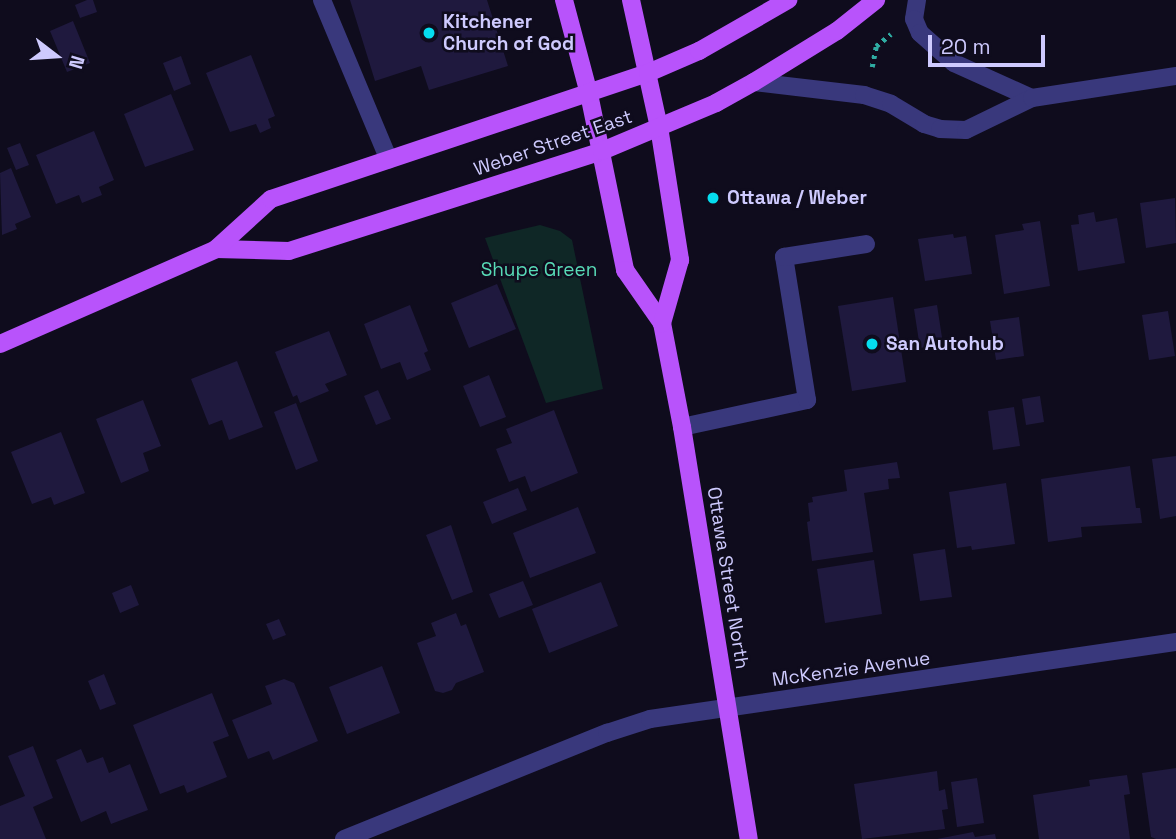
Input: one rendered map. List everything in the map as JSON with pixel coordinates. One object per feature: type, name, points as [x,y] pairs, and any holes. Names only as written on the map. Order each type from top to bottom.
[{"type":"main road","name":"Ottawa Street North","points":[[565,0],[602,151],[625,270],[662,323],[682,426],[749,839]]},
{"type":"main road","name":"Ottawa Street North","points":[[631,0],[659,127],[680,260],[662,323]]},
{"type":"main road","name":"Weber Street East","points":[[0,344],[216,248],[271,198],[648,73],[699,51],[788,0]]},
{"type":"main road","name":"Weber Street East","points":[[216,248],[289,251],[602,151],[754,82],[837,31],[876,0]]},
{"type":"street","points":[[322,0],[389,160]]},
{"type":"street","points":[[917,0],[914,19],[920,33],[954,63],[1032,98]]},
{"type":"street","points":[[754,82],[864,95],[891,104],[924,124],[940,129],[966,130],[1032,98],[1176,76]]},
{"type":"street","points":[[682,426],[807,400],[784,257],[866,243]]},
{"type":"street","name":"McKenzie Avenue","points":[[344,839],[607,733],[650,719],[1176,642]]},
{"type":"path","points":[[872,70],[876,47],[900,27]]},
{"type":"green space","name":"Shupe Green","points":[[540,225],[560,231],[572,240],[603,389],[546,403],[485,238]]},
{"type":"building","points":[[93,0],[97,12],[80,18],[75,5]]},
{"type":"building","name":"Kitchener Church of God","points":[[350,0],[487,0],[508,66],[429,90],[421,66],[375,81]]},
{"type":"building","points":[[73,21],[90,63],[67,72],[50,31]]},
{"type":"building","points":[[251,55],[275,116],[268,119],[271,128],[260,133],[256,124],[230,132],[206,73]]},
{"type":"building","points":[[181,56],[191,84],[174,91],[163,63]]},
{"type":"building","points":[[171,94],[194,150],[145,167],[124,114]]},
{"type":"building","points":[[94,131],[114,180],[99,187],[102,195],[82,203],[79,195],[56,204],[36,155]]},
{"type":"building","points":[[20,143],[29,165],[16,170],[7,148]]},
{"type":"building","points":[[11,168],[31,217],[15,224],[17,229],[2,235],[0,173]]},
{"type":"building","points":[[1175,198],[1176,243],[1146,248],[1140,203]]},
{"type":"building","points":[[1094,212],[1096,222],[1117,218],[1125,263],[1078,271],[1071,225],[1079,224],[1078,215]]},
{"type":"building","points":[[1040,221],[1050,286],[1004,294],[995,235],[1024,230],[1022,224]]},
{"type":"building","points":[[953,234],[954,238],[966,236],[972,274],[925,281],[918,239]]},
{"type":"building","points":[[497,284],[516,329],[469,348],[451,303]]},
{"type":"building","name":"San Autohub","points":[[893,297],[906,382],[852,391],[838,306]]},
{"type":"building","points":[[410,305],[428,351],[424,353],[431,370],[407,380],[400,362],[381,369],[364,324]]},
{"type":"building","points":[[937,305],[943,344],[920,348],[914,309]]},
{"type":"building","points":[[1168,311],[1175,356],[1149,360],[1142,315]]},
{"type":"building","points":[[1019,317],[1024,356],[996,360],[990,321]]},
{"type":"building","points":[[329,331],[347,375],[325,384],[329,391],[300,403],[297,395],[293,397],[275,352]]},
{"type":"building","points":[[237,361],[263,427],[229,440],[222,420],[209,425],[191,379]]},
{"type":"building","points":[[489,375],[506,417],[480,427],[463,386]]},
{"type":"building","points":[[378,390],[391,419],[376,425],[364,396]]},
{"type":"building","points":[[1040,396],[1044,422],[1026,425],[1022,399]]},
{"type":"building","points":[[143,400],[161,446],[143,453],[149,471],[121,483],[96,419]]},
{"type":"building","points":[[296,403],[318,461],[296,470],[274,412]]},
{"type":"building","points":[[1014,407],[1020,446],[993,450],[988,411]]},
{"type":"building","points":[[554,410],[578,473],[531,492],[525,476],[509,482],[496,449],[512,443],[506,429]]},
{"type":"building","points":[[61,432],[85,493],[54,505],[51,497],[32,504],[11,452]]},
{"type":"building","points":[[1176,456],[1176,516],[1160,519],[1152,459]]},
{"type":"building","points":[[897,462],[900,478],[888,479],[889,489],[864,493],[873,552],[812,561],[807,522],[810,521],[808,503],[813,502],[812,497],[847,491],[844,470]]},
{"type":"building","points":[[1130,466],[1136,508],[1140,508],[1142,523],[1081,527],[1082,537],[1048,542],[1041,479]]},
{"type":"building","points":[[1006,483],[1015,544],[972,550],[971,546],[957,548],[949,492]]},
{"type":"building","points":[[518,488],[527,510],[492,524],[483,502]]},
{"type":"building","points":[[578,507],[596,553],[530,578],[513,533]]},
{"type":"building","points":[[451,525],[473,592],[452,600],[426,535]]},
{"type":"building","points":[[945,549],[952,597],[920,601],[913,554]]},
{"type":"building","points":[[874,560],[882,614],[825,623],[817,569]]},
{"type":"building","points":[[523,581],[533,605],[499,618],[489,594]]},
{"type":"building","points":[[601,582],[618,626],[549,653],[532,609]]},
{"type":"building","points":[[131,585],[139,605],[120,613],[112,593]]},
{"type":"building","points":[[456,613],[461,626],[466,624],[484,672],[456,683],[452,690],[443,693],[435,691],[417,643],[436,636],[431,623]]},
{"type":"building","points":[[279,619],[286,635],[273,640],[266,624]]},
{"type":"building","points":[[382,666],[400,713],[347,734],[329,687]]},
{"type":"building","points":[[104,674],[116,704],[100,710],[88,681]]},
{"type":"building","points":[[284,679],[294,683],[318,741],[273,760],[269,751],[248,759],[232,720],[272,704],[265,686]]},
{"type":"building","points":[[212,693],[229,736],[213,742],[227,777],[187,793],[184,785],[160,794],[133,725]]},
{"type":"building","points":[[33,746],[53,798],[33,807],[46,839],[0,839],[0,806],[25,796],[8,756]]},
{"type":"building","points":[[81,749],[87,763],[103,757],[109,773],[130,764],[148,810],[111,824],[106,811],[81,822],[56,760]]},
{"type":"building","points":[[1176,768],[1176,839],[1156,839],[1151,837],[1142,773]]},
{"type":"building","points":[[937,771],[939,791],[945,789],[948,809],[942,810],[945,829],[862,839],[854,784]]},
{"type":"building","points":[[1127,775],[1130,794],[1124,795],[1130,839],[1039,839],[1033,795],[1090,786],[1089,780]]},
{"type":"building","points":[[977,778],[984,823],[957,827],[951,782]]},
{"type":"building","points":[[973,832],[975,837],[995,834],[996,839],[937,839]]},
{"type":"place","name":"Kitchener Church of God","points":[[429,33]]},
{"type":"place","name":"Ottawa / Weber","points":[[713,198]]},
{"type":"place","name":"San Autohub","points":[[872,344]]}]
